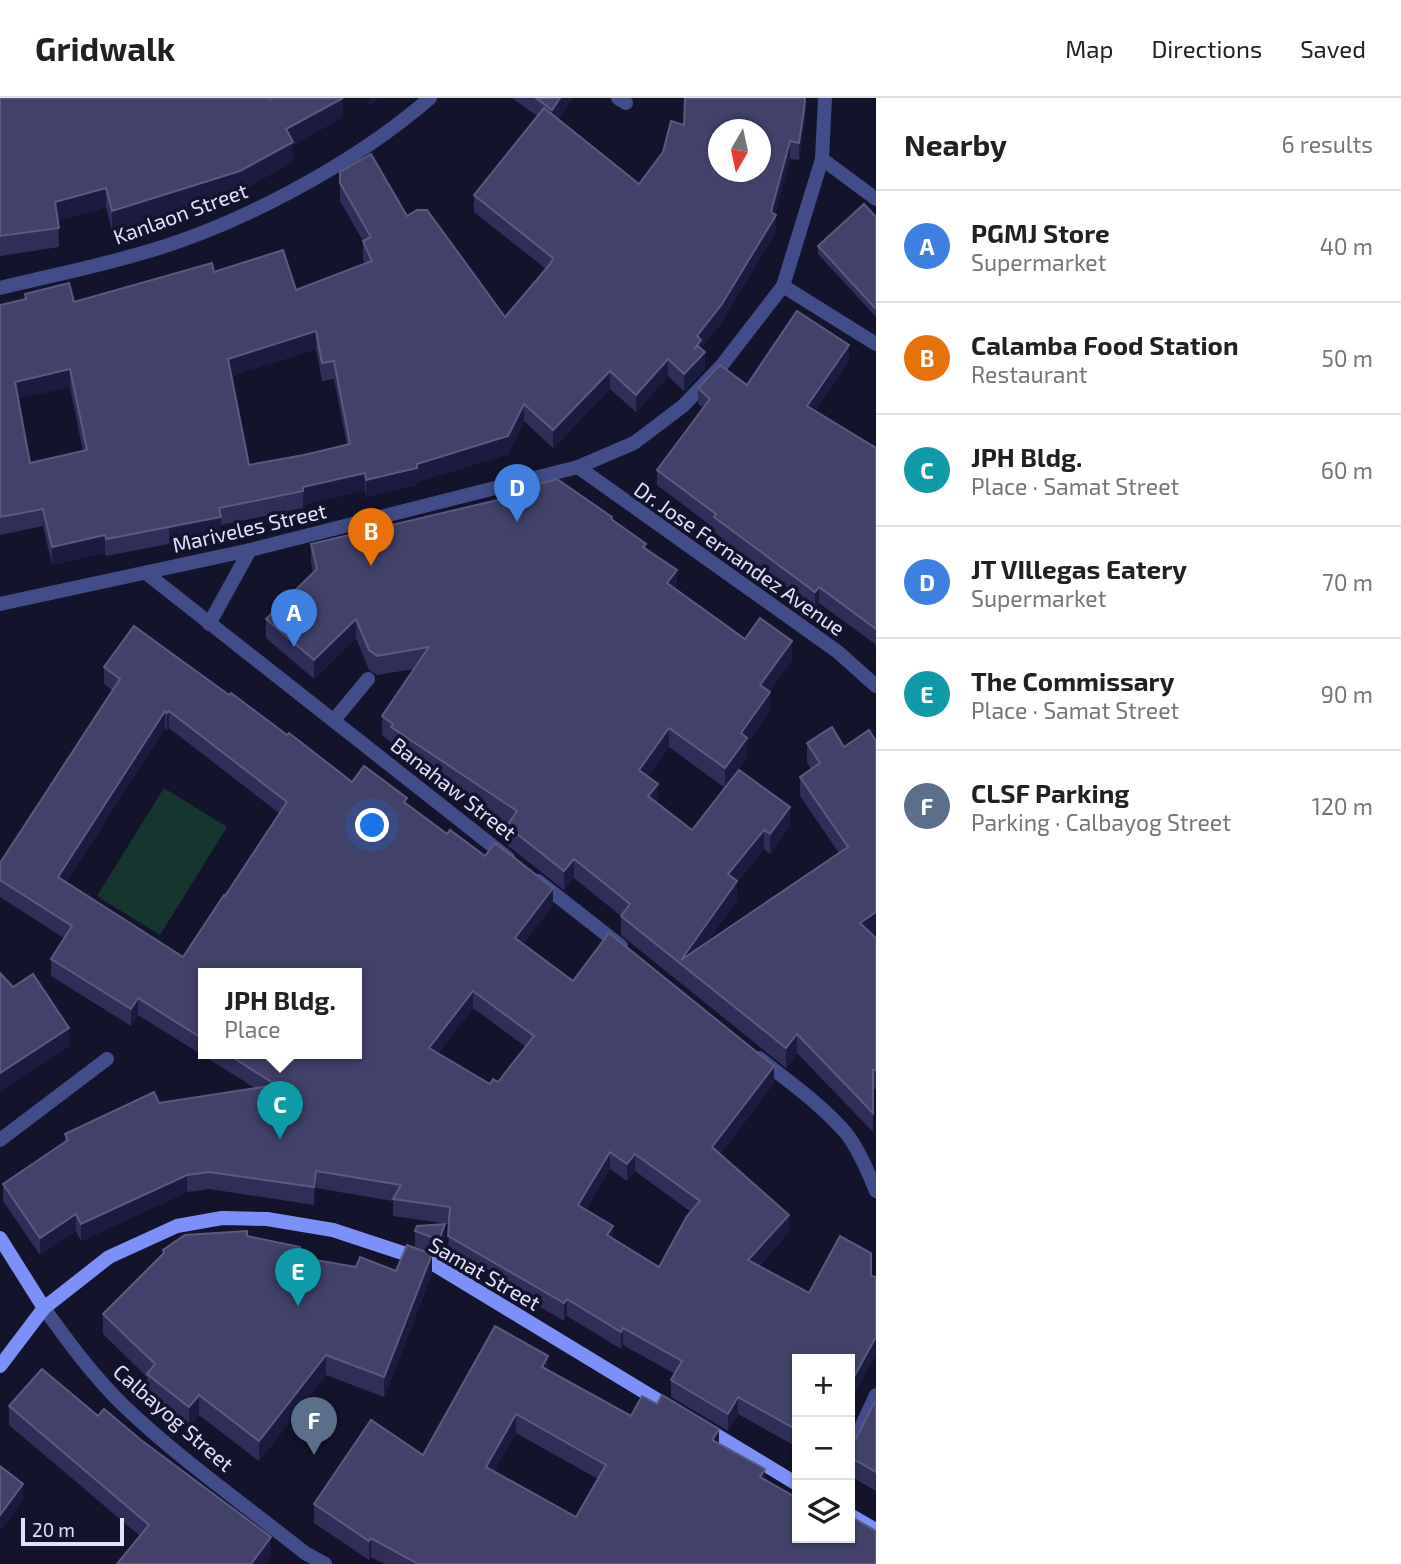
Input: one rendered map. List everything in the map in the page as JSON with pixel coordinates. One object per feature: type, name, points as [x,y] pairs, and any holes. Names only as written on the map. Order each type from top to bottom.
[{"type":"street","name":"Kanlaon Street","points":[[0,288],[137,255],[231,221],[359,151],[430,98]]},
{"type":"street","name":"Mariveles Street","points":[[0,604],[250,550],[578,467],[634,443],[683,406],[722,365],[783,286],[822,159],[825,98]]},
{"type":"street","points":[[822,159],[876,199]]},
{"type":"street","points":[[783,286],[876,344]]},
{"type":"street","name":"Dr. Jose Fernandez Avenue","points":[[578,467],[838,652],[876,686]]},
{"type":"street","points":[[209,624],[250,550]]},
{"type":"street","name":"Banahaw Street","points":[[146,573],[634,957]]},
{"type":"street","points":[[334,720],[368,679]]},
{"type":"street","points":[[752,1052],[816,1104],[847,1135],[868,1170],[876,1191]]},
{"type":"street","points":[[0,1140],[107,1059]]},
{"type":"street","name":"Samat Street","points":[[0,1366],[44,1308],[109,1256],[177,1226],[222,1218],[267,1219],[333,1230],[430,1262],[792,1481]]},
{"type":"street","name":"Calbayog Street","points":[[0,1238],[79,1358],[124,1406],[178,1454],[305,1553],[325,1564]]},
{"type":"street","points":[[855,1440],[876,1395]]},
{"type":"street","points":[[855,1518],[876,1530]]},
{"type":"green space","points":[[164,788],[227,827],[160,935],[97,896]]},
{"type":"building","points":[[0,98],[343,98],[286,129],[293,142],[240,171],[112,211],[106,188],[55,202],[59,228],[0,236]]},
{"type":"building","points":[[536,98],[560,98],[552,110]]},
{"type":"building","points":[[685,98],[805,98],[799,143],[790,141],[771,212],[776,215],[722,304],[697,336],[701,340],[694,349],[698,346],[705,352],[684,374],[668,359],[636,395],[610,371],[553,430],[524,404],[508,436],[417,464],[417,468],[366,480],[365,473],[303,487],[303,491],[219,508],[221,517],[106,539],[105,535],[52,547],[43,509],[0,517],[0,305],[26,299],[25,294],[69,283],[74,302],[212,263],[214,272],[283,250],[296,290],[372,261],[363,241],[371,237],[340,183],[340,172],[371,154],[407,216],[417,210],[427,210],[505,317],[553,258],[474,195],[544,108],[639,184],[663,152],[671,121],[684,125]],"holes":[[[316,331],[322,363],[334,361],[350,444],[249,465],[228,359]],[[70,369],[87,450],[30,463],[15,382]]]},
{"type":"building","points":[[864,204],[876,217],[876,309],[818,246]]},
{"type":"building","points":[[797,311],[849,345],[807,406],[876,448],[876,629],[819,587],[815,592],[714,517],[716,514],[657,470],[710,399],[698,388],[720,365],[747,385]]},
{"type":"building","points":[[557,479],[612,517],[611,519],[646,544],[643,547],[677,570],[667,583],[745,639],[760,618],[792,641],[760,685],[770,692],[741,733],[747,738],[725,768],[669,728],[639,770],[658,784],[648,796],[692,830],[739,770],[790,807],[770,834],[764,830],[728,874],[737,881],[681,960],[848,847],[800,777],[820,763],[807,743],[832,727],[844,747],[869,730],[876,741],[876,912],[860,923],[876,938],[876,1070],[873,1070],[873,1113],[797,1034],[786,1048],[621,916],[630,904],[574,859],[564,871],[507,826],[517,811],[391,727],[393,724],[382,716],[429,647],[377,656],[369,650],[356,619],[314,660],[266,619],[317,569],[311,544],[540,490],[539,484]]},
{"type":"building","points":[[134,626],[229,695],[231,693],[287,735],[289,733],[352,782],[364,766],[407,798],[404,802],[447,834],[450,830],[485,856],[495,843],[553,888],[515,938],[573,981],[609,933],[774,1066],[712,1147],[789,1215],[748,1260],[809,1293],[840,1236],[871,1253],[871,1276],[876,1277],[876,1337],[855,1375],[855,1354],[792,1354],[792,1427],[738,1397],[728,1414],[671,1380],[682,1361],[623,1328],[621,1332],[567,1299],[564,1303],[448,1236],[450,1207],[393,1199],[401,1185],[316,1171],[314,1187],[209,1172],[187,1175],[81,1224],[76,1214],[40,1238],[3,1184],[68,1140],[65,1134],[154,1092],[159,1103],[276,1085],[235,1059],[362,1059],[362,968],[198,968],[198,1036],[138,998],[131,1009],[51,959],[72,926],[0,880],[0,863],[120,679],[104,667]],"holes":[[[165,711],[169,711],[287,802],[183,957],[58,877]],[[473,991],[534,1036],[498,1082],[493,1079],[490,1084],[429,1048]],[[610,1152],[627,1164],[635,1154],[700,1201],[687,1216],[659,1267],[607,1235],[613,1226],[578,1205]]]},
{"type":"building","points":[[0,973],[13,987],[33,974],[69,1028],[0,1073]]},
{"type":"building","points":[[445,1224],[439,1240],[415,1231],[417,1226]]},
{"type":"building","points":[[247,1231],[247,1236],[300,1247],[298,1257],[356,1267],[360,1257],[396,1271],[407,1245],[432,1254],[384,1377],[326,1355],[259,1441],[199,1395],[189,1407],[147,1374],[155,1364],[103,1314],[164,1253],[163,1250],[185,1235]]},
{"type":"building","points":[[495,1326],[548,1356],[542,1367],[631,1416],[642,1396],[657,1404],[662,1395],[719,1429],[712,1440],[765,1469],[760,1477],[792,1495],[792,1543],[855,1543],[855,1519],[876,1531],[876,1564],[418,1564],[371,1538],[369,1541],[314,1504],[371,1420],[423,1455]],"holes":[[[516,1414],[606,1465],[576,1517],[486,1467]]]},
{"type":"building","points":[[42,1369],[98,1416],[104,1409],[271,1537],[251,1564],[117,1564],[149,1525],[9,1406]]},
{"type":"building","points":[[876,1402],[876,1472],[855,1460],[855,1439]]},
{"type":"building","points":[[0,1466],[23,1484],[0,1515]]},
{"type":"place","name":"JT VIllegas Eatery","points":[[517,522]]},
{"type":"place","name":"Calamba Food Station","points":[[371,566]]},
{"type":"place","name":"PGMJ Store","points":[[294,647]]},
{"type":"place","name":"JPH Bldg.","points":[[280,1139]]},
{"type":"place","name":"The Commissary","points":[[298,1306]]},
{"type":"place","name":"CLSF Parking","points":[[314,1455]]}]
